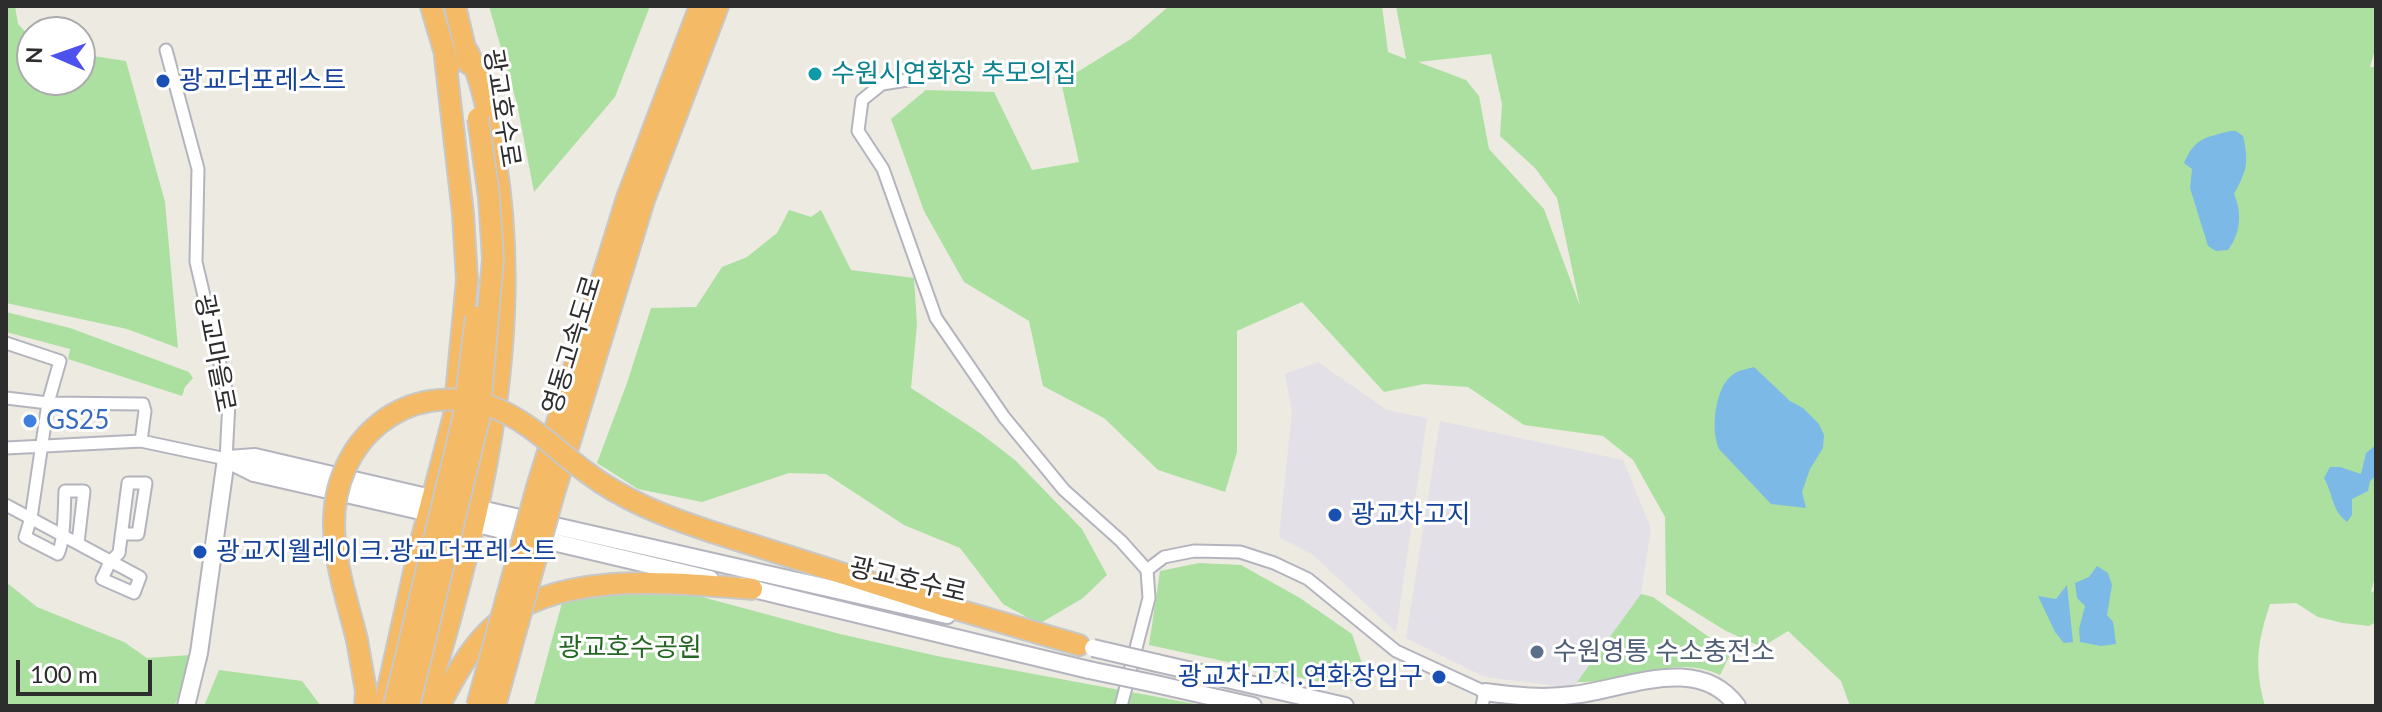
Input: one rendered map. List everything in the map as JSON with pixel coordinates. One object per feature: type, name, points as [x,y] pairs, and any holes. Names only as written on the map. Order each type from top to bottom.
[{"type":"highway","name":"광교호수로","points":[[409,706],[479,419],[493,259],[489,197],[472,120],[445,57],[431,6]]},
{"type":"highway","name":"광교호수로","points":[[394,706],[461,430],[474,336],[479,263],[471,84],[468,52],[455,6]]},
{"type":"highway","name":"영동고속도로","points":[[495,706],[546,490],[627,198],[700,6]]},
{"type":"highway","name":"영동고속도로","points":[[477,706],[644,200],[718,6]]},
{"type":"highway","points":[[425,706],[477,516],[491,438],[501,353],[505,259],[501,193],[480,78],[468,52]]},
{"type":"highway","points":[[384,706],[454,415],[467,280],[463,214],[445,57]]},
{"type":"highway","points":[[365,706],[366,691],[357,640],[337,556],[334,527],[339,485],[349,459],[370,431],[386,418],[424,401],[471,401],[493,407],[546,439],[587,473],[622,496],[664,516],[945,606],[1086,647]]},
{"type":"highway","points":[[439,706],[464,660],[481,640],[513,612],[528,605],[607,584],[649,582],[752,589]]},
{"type":"main road","name":"광교호수로","points":[[226,459],[255,457],[477,516],[1345,706]]},
{"type":"main road","name":"광교마을로","points":[[186,706],[199,653],[226,459]]},
{"type":"main road","name":"광교호수로","points":[[477,516],[752,589],[1253,706]]},
{"type":"main road","points":[[1484,699],[1544,698],[1681,676],[1712,683],[1737,706]]},
{"type":"main road","points":[[1660,680],[1704,691],[1724,706]]},
{"type":"main road","points":[[1181,690],[1214,706]]},
{"type":"street","name":"광교마을로","points":[[166,50],[198,169],[196,262],[229,402],[226,459]]},
{"type":"street","points":[[920,78],[882,84],[862,100],[858,131],[883,169],[936,318],[1004,417],[1064,490],[1121,541],[1147,570],[1149,598],[1121,706]]},
{"type":"street","points":[[6,343],[60,361],[48,403],[31,518],[25,537],[58,554],[62,545],[65,491],[84,491],[78,543]]},
{"type":"street","points":[[6,398],[48,403],[143,404],[141,441]]},
{"type":"street","name":"광교호수로","points":[[6,448],[141,441],[226,459]]},
{"type":"street","points":[[6,505],[110,562],[119,553],[122,534]]},
{"type":"street","points":[[1147,570],[1164,557],[1194,551],[1240,552],[1274,563],[1308,579],[1396,651],[1484,699]]},
{"type":"shaded area","points":[[1318,362],[1387,410],[1427,418],[1396,632],[1313,555],[1279,537],[1292,412],[1285,374]]},
{"type":"shaded area","points":[[1440,421],[1623,460],[1651,528],[1641,594],[1573,688],[1485,677],[1406,638]]},
{"type":"green space","points":[[6,6],[15,6],[16,96],[96,96],[96,56],[126,61],[165,202],[178,348],[127,329],[6,303]]},
{"type":"green space","points":[[489,6],[650,6],[615,97],[534,192],[517,104]]},
{"type":"green space","points":[[1169,6],[1382,6],[1388,52],[1406,59],[1396,6],[2376,6],[2376,46],[2370,67],[2376,67],[2376,572],[2371,593],[2376,589],[2376,622],[2369,626],[2343,623],[2318,617],[2296,603],[2270,604],[2258,655],[2265,706],[1850,706],[1841,681],[1788,631],[1762,647],[1726,631],[1666,594],[1665,517],[1633,460],[1603,436],[1524,425],[1468,387],[1424,384],[1384,392],[1302,302],[1237,331],[1237,452],[1225,492],[1158,470],[1104,418],[1043,386],[1029,321],[964,282],[924,211],[891,119],[926,90],[994,92],[1032,170],[1079,162],[1061,82],[1131,39]],"holes":[[[1491,54],[1502,104],[1500,136],[1535,168],[1557,198],[1580,306],[1544,209],[1489,149],[1479,96],[1466,80],[1418,62]]]},
{"type":"green space","points":[[789,210],[811,217],[821,210],[851,270],[914,278],[917,324],[911,388],[1015,460],[1082,529],[1107,575],[1083,598],[1039,624],[1003,604],[960,548],[904,525],[826,474],[789,473],[702,502],[638,489],[597,463],[651,308],[696,307],[722,267],[747,257],[777,233]]},
{"type":"green space","points":[[6,312],[70,328],[189,372],[193,378],[182,396],[68,359],[70,349],[6,332]]},
{"type":"green space","points":[[1199,563],[1241,565],[1300,598],[1352,634],[1367,678],[1334,685],[1149,645],[1160,571]]},
{"type":"green space","points":[[6,582],[37,607],[124,642],[147,658],[190,655],[185,685],[174,706],[6,706]]},
{"type":"green space","name":"광교호수공원","points":[[604,590],[676,590],[840,634],[937,656],[1206,706],[534,706],[563,599]]},
{"type":"green space","points":[[1641,594],[1653,597],[1731,653],[1720,675],[1685,667],[1577,682]]},
{"type":"green space","points":[[219,670],[302,681],[321,706],[204,706]]},
{"type":"water","points":[[2230,131],[2243,136],[2246,166],[2234,194],[2239,215],[2236,237],[2228,250],[2216,251],[2208,246],[2190,188],[2192,169],[2184,163],[2192,148],[2201,140]]},
{"type":"water","points":[[1754,367],[1790,401],[1803,408],[1819,424],[1824,435],[1823,448],[1810,469],[1802,492],[1806,508],[1771,504],[1719,449],[1716,441],[1716,408],[1723,387],[1735,373]]},
{"type":"water","points":[[2376,445],[2376,476],[2370,481],[2368,491],[2352,499],[2352,515],[2347,522],[2335,507],[2324,478],[2330,467],[2361,474],[2366,453]]},
{"type":"water","points":[[2097,566],[2108,573],[2112,585],[2107,615],[2113,622],[2116,644],[2101,646],[2080,642],[2079,629],[2085,606],[2077,598],[2075,583],[2089,577]]},
{"type":"water","points":[[2067,585],[2073,642],[2064,643],[2055,632],[2038,596],[2056,599]]},
{"type":"place","name":"수원시연화장 추모의집","points":[[815,74]]},
{"type":"place","name":"광교더포레스트","points":[[163,81]]},
{"type":"place","name":"GS25","points":[[30,421]]},
{"type":"place","name":"광교차고지","points":[[1335,515]]},
{"type":"place","name":"광교지웰레이크.광교더포레스트","points":[[200,552]]},
{"type":"place","name":"수원영통 수소충전소","points":[[1537,652]]},
{"type":"place","name":"광교차고지.연화장입구","points":[[1439,677]]}]
